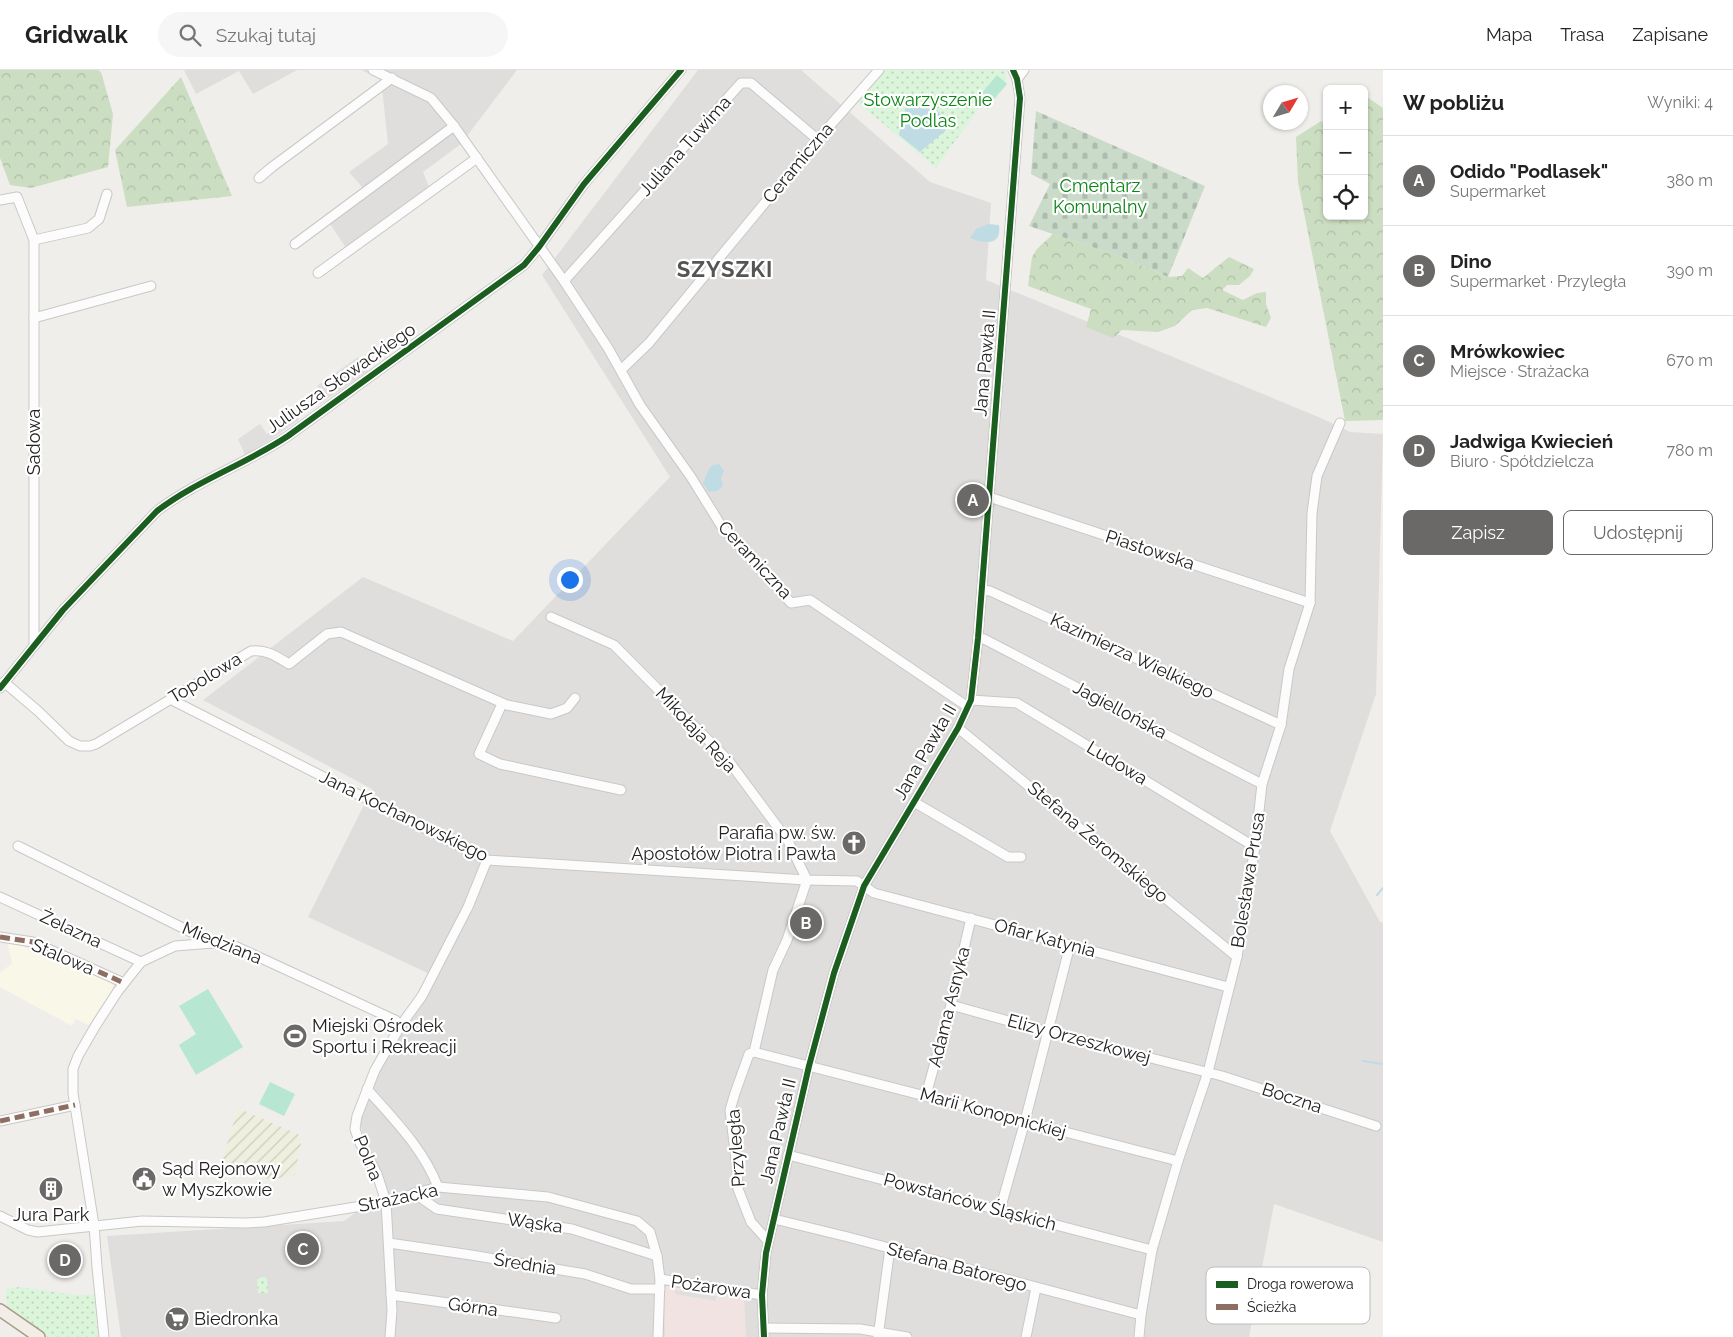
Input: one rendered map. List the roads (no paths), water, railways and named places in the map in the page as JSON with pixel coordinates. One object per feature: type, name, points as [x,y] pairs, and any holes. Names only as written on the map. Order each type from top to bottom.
[{"type":"main road","points":[[0,1310],[39,1337]]},
{"type":"main road","points":[[0,1316],[25,1337]]},
{"type":"street","name":"Ceramiczna","points":[[373,70],[431,98],[454,126],[564,281],[640,405],[691,477],[722,527],[791,603],[810,600],[970,704]]},
{"type":"street","name":"Juliusza Słowackiego","points":[[2,685],[63,610],[157,511],[174,499],[256,456],[288,436],[516,271],[539,247],[584,184],[681,70]]},
{"type":"street","name":"Ceramiczna","points":[[620,370],[649,343],[817,139],[879,70]]},
{"type":"street","points":[[1015,74],[1024,70]]},
{"type":"street","name":"Jana Pawła II","points":[[764,1333],[762,1295],[768,1241],[809,1066],[834,973],[864,886],[958,728],[970,704],[982,590],[1020,98],[1015,74]]},
{"type":"street","points":[[259,178],[392,78]]},
{"type":"street","name":"Juliana Tuwima","points":[[564,281],[705,121],[741,83],[751,83],[817,139]]},
{"type":"street","points":[[294,244],[454,126]]},
{"type":"street","points":[[318,273],[477,158]]},
{"type":"street","points":[[34,240],[88,228],[99,219],[107,194]]},
{"type":"street","name":"Sadowa","points":[[0,200],[17,197],[34,240],[34,644]]},
{"type":"street","points":[[34,318],[150,286]]},
{"type":"street","name":"Bolesława Prusa","points":[[1139,1337],[1152,1250],[1178,1161],[1208,1072],[1236,957],[1255,847],[1262,784],[1281,725],[1290,669],[1310,603],[1312,513],[1317,476],[1340,423]]},
{"type":"street","name":"Piastowska","points":[[989,496],[1310,603]]},
{"type":"street","name":"Kazimierza Wielkiego","points":[[982,590],[990,591],[1281,725]]},
{"type":"street","name":"Mikołaja Reja","points":[[551,617],[614,645],[728,760],[788,841],[807,880]]},
{"type":"street","name":"Topolowa","points":[[2,685],[38,711],[64,738],[80,746],[90,746],[251,650],[260,649],[268,651],[289,664],[327,634],[341,632],[502,704],[551,714],[567,708],[575,698]]},
{"type":"street","name":"Jagiellońska","points":[[978,638],[984,639],[1262,784]]},
{"type":"street","name":"Jana Kochanowskiego","points":[[170,699],[487,860],[857,882],[864,886]]},
{"type":"street","name":"Ludowa","points":[[970,704],[1017,703],[1255,847]]},
{"type":"street","points":[[502,704],[479,754],[500,764],[621,790]]},
{"type":"street","name":"Stefana Żeromskiego","points":[[958,728],[1236,957]]},
{"type":"street","points":[[914,802],[1008,857],[1021,857]]},
{"type":"street","name":"Miedziana","points":[[18,846],[213,943],[237,947],[401,1024]]},
{"type":"street","name":"Polna","points":[[390,1337],[391,1295],[386,1202],[376,1174],[359,1141],[355,1129],[357,1116],[375,1070],[401,1024],[422,996],[468,907],[487,860]]},
{"type":"street","name":"Przyległa","points":[[768,1241],[751,1222],[738,1188],[730,1110],[749,1054],[754,1052],[773,970],[787,940],[807,880]]},
{"type":"street","name":"Ofiar Katynia","points":[[864,886],[874,893],[1228,987]]},
{"type":"street","name":"Żelazna","points":[[0,896],[141,962]]},
{"type":"street","name":"Adama Asnyka","points":[[926,1096],[951,1006],[971,918]]},
{"type":"street","name":"Stalowa","points":[[0,936],[33,942],[124,983]]},
{"type":"street","points":[[104,1337],[96,1267],[94,1225],[72,1084],[75,1063],[96,1025],[124,983],[141,962],[176,946],[213,943]]},
{"type":"street","points":[[1000,1210],[1070,945]]},
{"type":"street","name":"Elizy Orzeszkowej","points":[[951,1006],[1208,1072]]},
{"type":"street","points":[[754,1052],[809,1066]]},
{"type":"street","name":"Marii Konopnickiej","points":[[809,1066],[1178,1161]]},
{"type":"street","name":"Boczna","points":[[1208,1072],[1376,1126]]},
{"type":"street","points":[[367,1089],[415,1144],[431,1168],[438,1187]]},
{"type":"street","points":[[0,1121],[75,1106]]},
{"type":"street","name":"Powstańców Śląskich","points":[[788,1155],[1152,1250]]},
{"type":"street","name":"Strażacka","points":[[0,1216],[28,1230],[38,1232],[94,1225],[167,1220],[245,1223],[386,1202],[438,1187],[548,1197],[637,1221],[650,1232],[658,1256],[660,1280],[658,1337]]},
{"type":"street","name":"Wąska","points":[[414,1193],[437,1209],[572,1229],[658,1256]]},
{"type":"street","name":"Stefana Batorego","points":[[774,1219],[1141,1315]]},
{"type":"street","name":"Średnia","points":[[388,1243],[471,1254],[585,1274],[631,1289],[660,1290]]},
{"type":"street","points":[[878,1334],[890,1248]]},
{"type":"street","name":"Pożarowa","points":[[660,1280],[762,1295]]},
{"type":"street","points":[[1026,1337],[1036,1288]]},
{"type":"street","name":"Górna","points":[[391,1295],[556,1318]]},
{"type":"street","points":[[764,1333],[860,1329],[878,1334],[907,1337]]},
{"type":"water","points":[[908,104],[934,108],[947,122],[945,131],[920,152],[899,135]]},
{"type":"water","points":[[988,224],[999,225],[998,237],[995,240],[987,242],[970,238],[976,229]]},
{"type":"water","points":[[719,464],[724,471],[721,478],[723,486],[717,491],[709,492],[703,483],[709,469],[713,465]]},
{"type":"waterway","points":[[1377,895],[1383,888]]},
{"type":"waterway","points":[[1363,1061],[1383,1064]]},
{"type":"place","name":"Odido \"Podlasek\"","points":[[973,500]]},
{"type":"place","name":"Parafia pw. św. Apostołów Piotra i Pawła","points":[[854,843]]},
{"type":"place","name":"Dino","points":[[806,923]]},
{"type":"place","name":"Miejski Ośrodek Sportu i Rekreacji","points":[[295,1036]]},
{"type":"place","name":"Sąd Rejonowy w Myszkowie","points":[[144,1179]]},
{"type":"place","name":"Jura Park","points":[[51,1189]]},
{"type":"place","name":"Mrówkowiec","points":[[303,1249]]},
{"type":"place","name":"Jadwiga Kwiecień","points":[[65,1260]]},
{"type":"place","name":"Biedronka","points":[[177,1319]]},
{"type":"district","name":"SZYSZKI","points":[[725,269]]},
{"type":"park label","name":"Stowarzyszenie Podlas","points":[[928,110]]},
{"type":"park label","name":"Cmentarz Komunalny","points":[[1100,196]]}]
